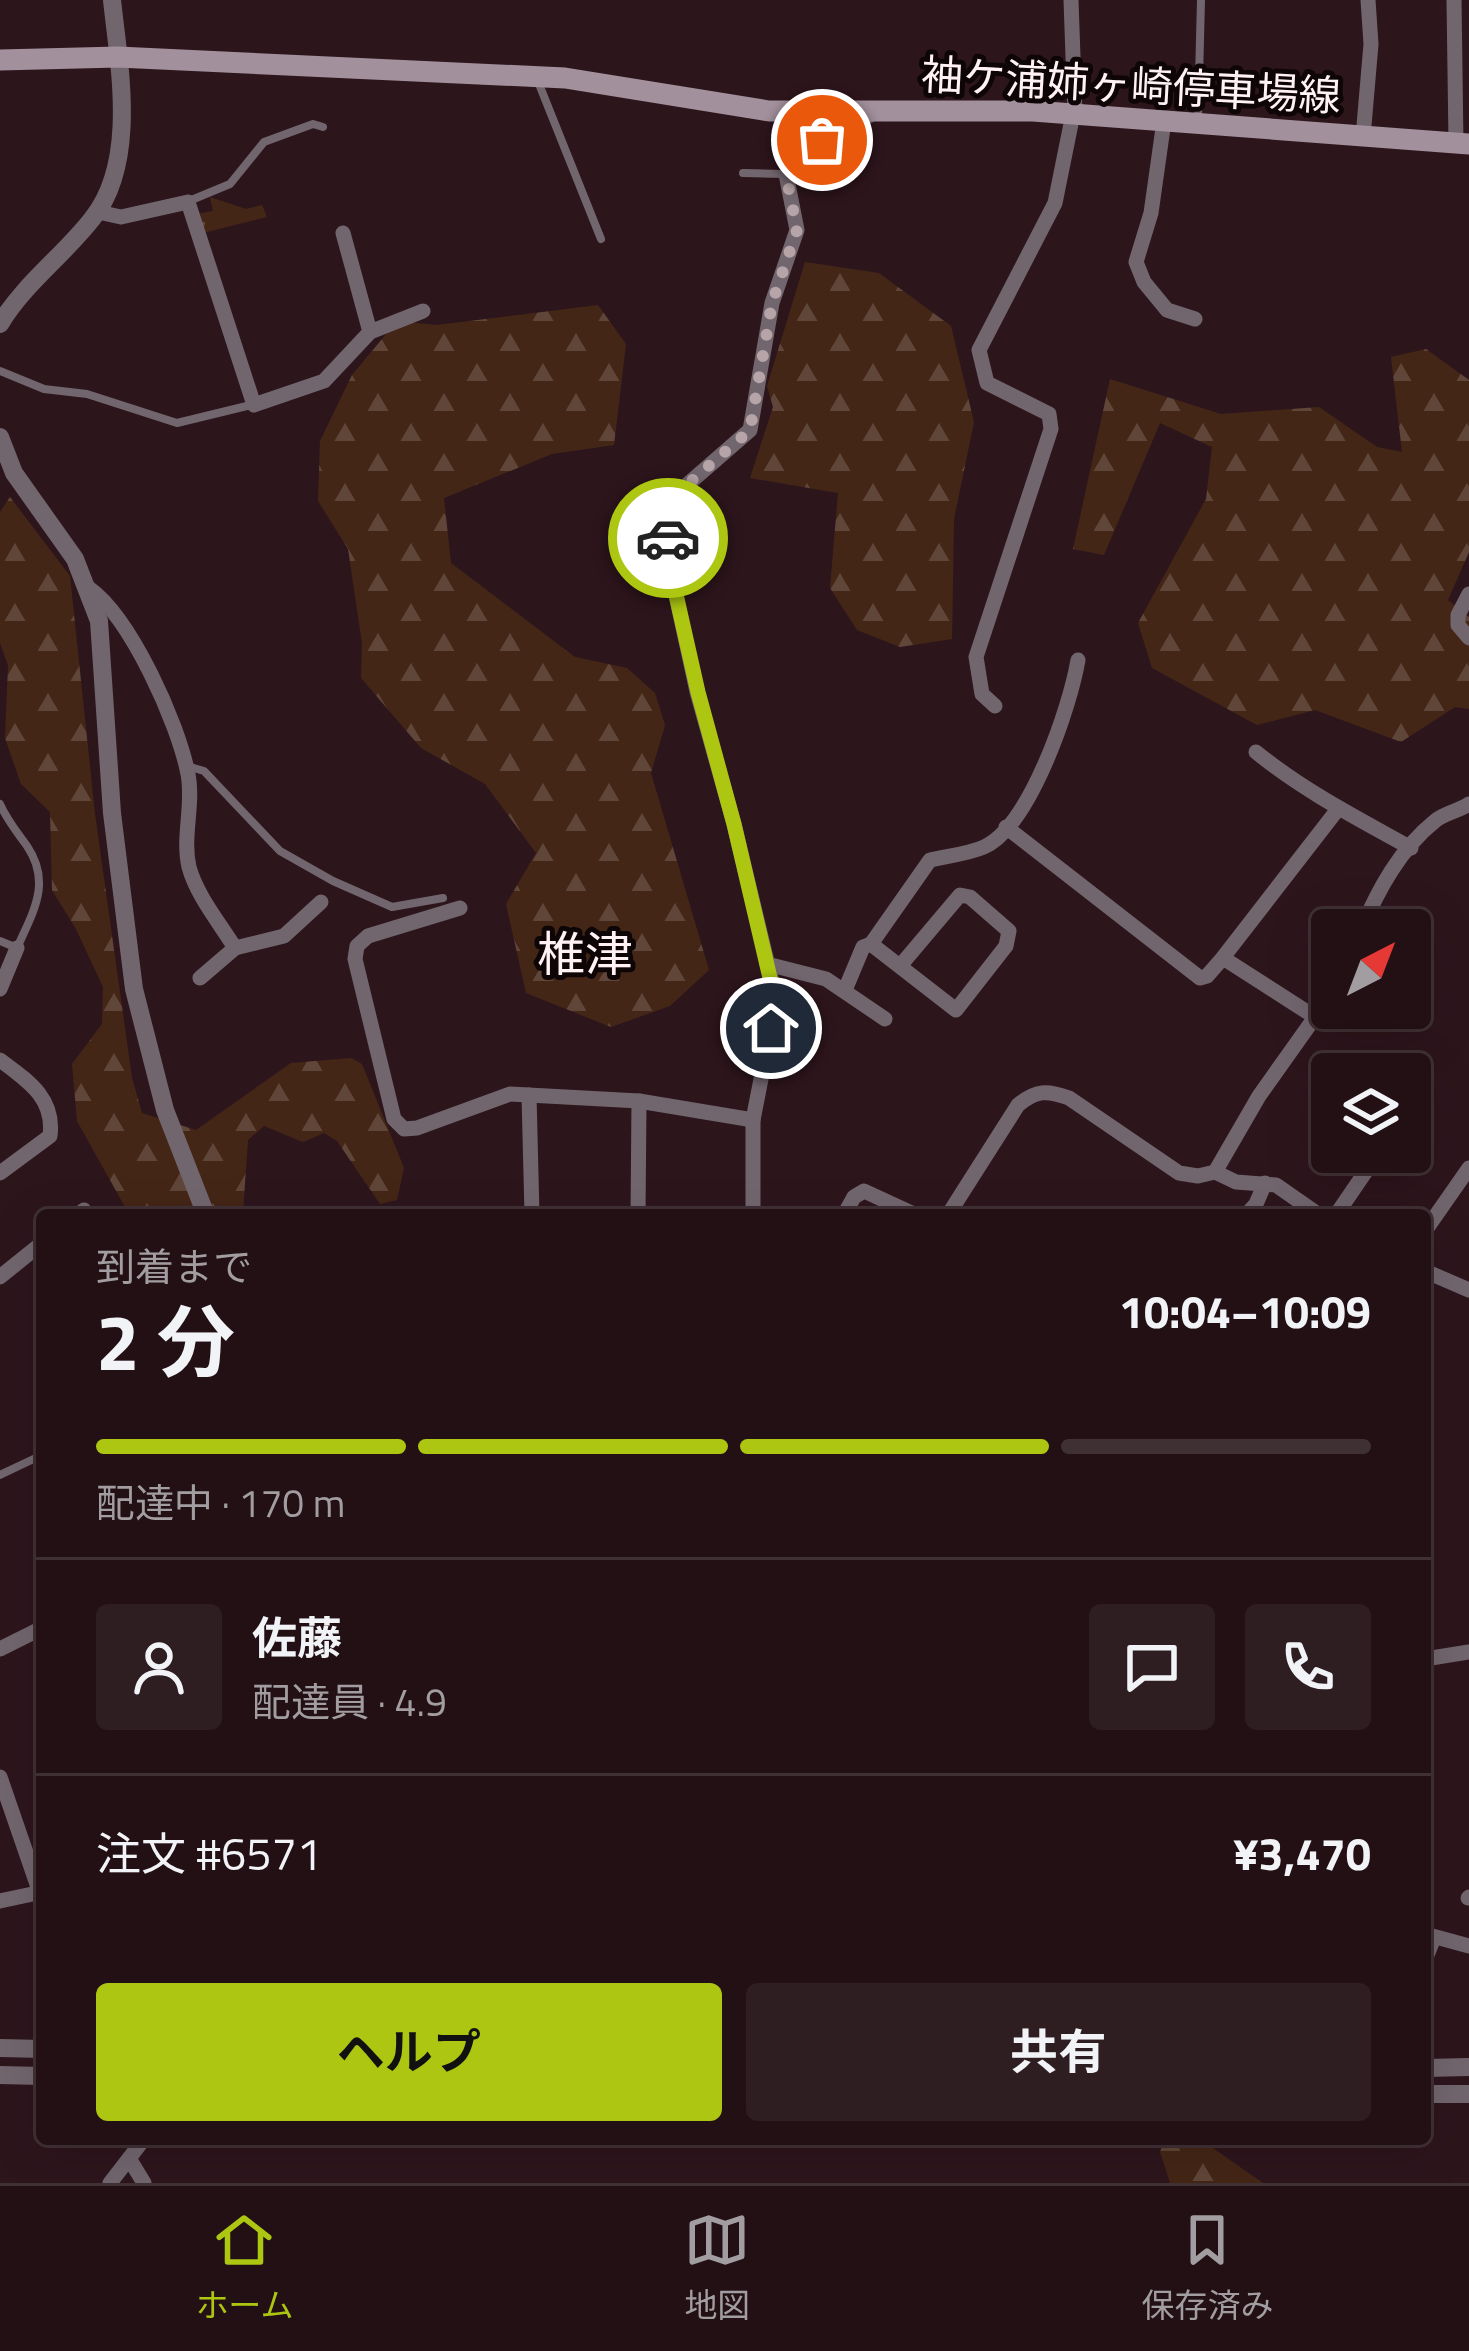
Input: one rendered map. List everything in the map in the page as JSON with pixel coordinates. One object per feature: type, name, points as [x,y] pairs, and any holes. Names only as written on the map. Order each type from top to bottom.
[{"type":"main road","name":"袖ケ浦姉ヶ崎停車場線","points":[[0,60],[118,57],[536,77],[769,111],[1074,114],[1463,143]]},
{"type":"street","points":[[0,325],[12,304],[98,212],[111,182],[120,138],[112,0]]},
{"type":"street","points":[[995,706],[982,694],[976,658],[1051,429],[1049,414],[987,383],[979,350],[1055,202],[1074,114],[1071,0]]},
{"type":"street","points":[[1363,137],[1371,44],[1368,0]]},
{"type":"street","points":[[1454,0],[1463,143]]},
{"type":"street","points":[[753,1209],[752,1120],[771,1028],[767,964],[670,568],[669,520],[688,484],[750,430],[772,303],[797,230],[786,174],[822,140],[874,112]]},
{"type":"street","points":[[1164,121],[1150,213],[1136,262],[1144,282],[1167,310],[1195,319]]},
{"type":"street","points":[[98,212],[122,217],[188,202],[254,405],[324,381],[370,332],[423,311]]},
{"type":"street","points":[[344,233],[370,332]]},
{"type":"street","points":[[0,436],[14,473],[75,560],[99,621],[112,813],[134,989],[165,1110],[204,1209]]},
{"type":"street","points":[[89,588],[122,619],[176,730],[189,777],[188,863],[199,892],[235,948]]},
{"type":"street","points":[[1469,595],[1458,615],[1458,625],[1469,638]]},
{"type":"street","points":[[845,990],[863,946],[871,944],[930,860],[987,846],[1043,776],[1074,686],[1078,660]]},
{"type":"street","points":[[1256,752],[1291,780],[1411,848]]},
{"type":"street","points":[[1370,909],[1379,888],[1437,818],[1469,804]]},
{"type":"street","points":[[1006,827],[1200,978],[1223,958],[1338,809]]},
{"type":"street","points":[[871,944],[956,1010],[1006,946],[1009,931],[970,897],[960,895],[900,966]]},
{"type":"street","points":[[200,979],[235,948],[284,936],[321,902]]},
{"type":"street","points":[[460,908],[368,937],[357,946],[355,959],[394,1119],[404,1129],[510,1094],[638,1101],[752,1120]]},
{"type":"street","points":[[0,989],[17,948]]},
{"type":"street","points":[[1223,958],[1311,1014]]},
{"type":"street","points":[[767,964],[826,979],[885,1019]]},
{"type":"street","points":[[1215,1172],[1248,1112],[1311,1023]]},
{"type":"street","points":[[0,1060],[52,1108],[50,1136],[0,1173]]},
{"type":"street","points":[[952,1209],[1018,1105],[1032,1094],[1049,1090],[1069,1097],[1178,1173],[1215,1172],[1236,1182],[1276,1185],[1310,1209]]},
{"type":"street","points":[[529,1095],[532,1209]]},
{"type":"street","points":[[638,1101],[638,1209]]},
{"type":"street","points":[[1431,1222],[1469,1168]]},
{"type":"street","points":[[1340,1209],[1365,1173]]},
{"type":"street","points":[[1251,1209],[1265,1183]]},
{"type":"street","points":[[847,1209],[864,1191],[903,1209]]},
{"type":"street","points":[[0,1277],[36,1249]]},
{"type":"street","points":[[1431,1274],[1469,1290]]},
{"type":"street","points":[[0,1649],[36,1631]]},
{"type":"street","points":[[1431,1657],[1469,1652]]},
{"type":"street","points":[[0,1777],[36,1884]]},
{"type":"street","points":[[0,1900],[36,1899]]},
{"type":"street","points":[[1431,1936],[1469,1946]]},
{"type":"street","points":[[0,2048],[36,2049]]},
{"type":"street","points":[[1431,2068],[1469,2067]]},
{"type":"street","points":[[0,2075],[36,2076]]},
{"type":"street","points":[[1431,2094],[1469,2094]]},
{"type":"street","points":[[110,2183],[140,2145]]},
{"type":"street","points":[[130,2160],[144,2183]]},
{"type":"lane","points":[[1197,124],[1201,0]]},
{"type":"lane","points":[[536,77],[601,239]]},
{"type":"lane","points":[[188,202],[230,184],[264,142],[313,124],[322,127]]},
{"type":"lane","points":[[742,173],[786,174]]},
{"type":"lane","points":[[0,371],[44,389],[87,394],[177,423],[254,405]]},
{"type":"lane","points":[[185,765],[204,771],[280,850],[333,880],[392,908],[443,898]]},
{"type":"lane","points":[[0,804],[31,851],[42,892],[17,948],[0,941]]},
{"type":"lane","points":[[0,1475],[36,1458]]},
{"type":"green space","points":[[210,197],[246,209],[262,205],[267,217],[203,233],[196,214],[213,211]]},
{"type":"green space","points":[[805,262],[879,273],[951,326],[974,422],[954,519],[952,639],[900,647],[857,630],[830,588],[838,493],[750,478],[773,407],[767,386]]},
{"type":"green space","points":[[598,305],[626,344],[614,445],[552,454],[444,498],[451,563],[575,657],[627,668],[655,693],[665,725],[651,773],[709,970],[670,1006],[611,1027],[526,993],[506,904],[536,853],[485,784],[421,748],[361,678],[362,643],[348,549],[318,501],[320,441],[352,375],[397,321],[437,325]]},
{"type":"green space","points":[[1426,349],[1469,380],[1469,552],[1448,600],[1469,617],[1469,709],[1455,707],[1401,742],[1315,710],[1257,725],[1152,668],[1138,623],[1206,499],[1212,447],[1160,423],[1104,555],[1073,549],[1110,379],[1221,414],[1319,407],[1377,447],[1402,452],[1391,357]]},
{"type":"green space","points":[[10,497],[70,576],[95,814],[132,1078],[142,1113],[196,1130],[291,1063],[351,1058],[362,1064],[404,1168],[397,1200],[380,1204],[337,1141],[324,1133],[303,1142],[264,1126],[248,1140],[243,1209],[125,1207],[77,1121],[72,1064],[102,1024],[103,987],[52,890],[50,812],[21,784],[5,738],[8,665],[0,643],[0,512]]},
{"type":"green space","points":[[1162,2145],[1209,2145],[1263,2183],[1170,2183]]},
{"type":"way so far","points":[[668,538],[669,520],[688,484],[750,430],[772,303],[797,230],[786,174],[822,140]]},
{"type":"district","name":"椎津","points":[[585,954]]},
{"type":"route","points":[[668,538],[670,568],[698,692],[770,978],[771,1028]]}]
